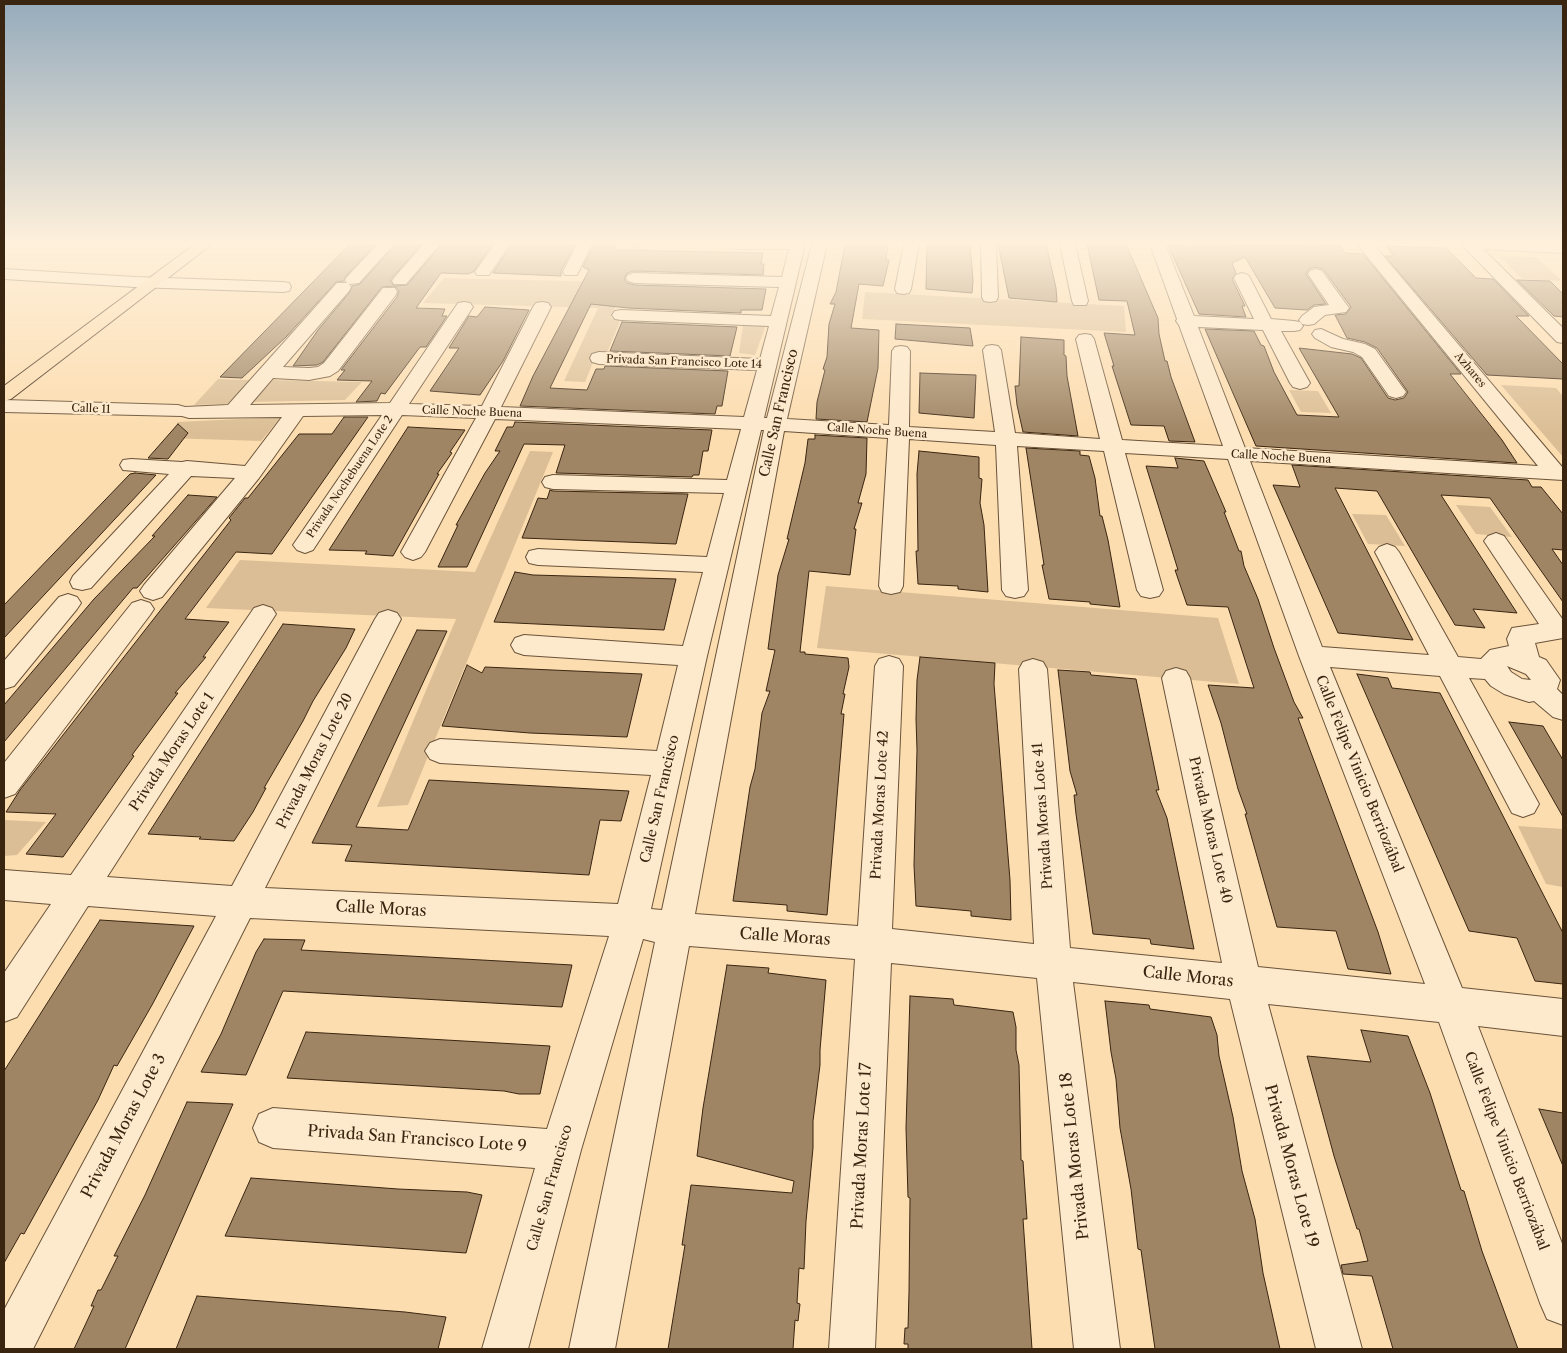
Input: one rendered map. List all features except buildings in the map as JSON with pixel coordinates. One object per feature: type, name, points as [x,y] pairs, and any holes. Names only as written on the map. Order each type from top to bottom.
[{"type":"main road","points":[[4,378],[107,307]]},
{"type":"main road","points":[[4,395],[112,307]]},
{"type":"street","points":[[234,411],[326,307]]},
{"type":"street","points":[[267,372],[309,374],[323,372],[330,367],[378,307]]},
{"type":"street","name":"Privada Nochebuena Lote 2","points":[[305,545],[464,307]]},
{"type":"street","points":[[413,552],[489,412],[542,307]]},
{"type":"street","name":"Calle San Francisco","points":[[592,1349],[675,929],[764,424],[768,365],[781,307]]},
{"type":"street","name":"Calle San Francisco","points":[[505,1349],[561,1150],[631,921],[694,656],[737,487],[764,424],[800,307]]},
{"type":"street","name":"Calle Felipe Vinicio Berriozábal","points":[[1180,307],[1312,656],[1451,1005],[1563,1303]]},
{"type":"street","points":[[1258,307],[1300,383]]},
{"type":"street","points":[[1185,320],[1267,324],[1301,323],[1320,311],[1339,307]]},
{"type":"street","name":"Azhares","points":[[1419,307],[1560,474]]},
{"type":"street","points":[[1532,307],[1563,338]]},
{"type":"street","points":[[621,315],[777,321]]},
{"type":"street","points":[[1301,323],[1305,332],[1321,334],[1332,341],[1359,348],[1368,353],[1396,392]]},
{"type":"street","points":[[1085,339],[1150,590]]},
{"type":"street","points":[[992,350],[1006,439],[1015,590]]},
{"type":"street","points":[[891,586],[901,351]]},
{"type":"street","name":"Privada San Francisco Lote 14","points":[[600,358],[768,365]]},
{"type":"street","name":"Calle 11","points":[[4,406],[184,412]]},
{"type":"street","name":"Calle Noche Buena","points":[[184,412],[396,409],[764,424],[1560,474]]},
{"type":"street","points":[[4,785],[147,600],[252,473],[297,410]]},
{"type":"street","points":[[131,465],[252,473]]},
{"type":"street","points":[[4,679],[75,592],[187,468]]},
{"type":"street","points":[[553,482],[737,487]]},
{"type":"street","points":[[1496,541],[1555,628],[1555,631],[1551,632],[1521,636],[1520,639],[1527,661]]},
{"type":"street","points":[[1387,552],[1523,804]]},
{"type":"street","points":[[538,557],[717,565]]},
{"type":"street","name":"Privada Moras Lote 1","points":[[4,1004],[263,614]]},
{"type":"street","name":"Privada Moras Lote 20","points":[[241,902],[388,619]]},
{"type":"street","points":[[524,645],[694,656]]},
{"type":"street","points":[[1312,656],[1494,670]]},
{"type":"street","points":[[1512,656],[1527,661],[1536,667],[1546,680],[1546,686],[1540,689],[1529,690],[1514,687],[1501,679],[1494,670],[1493,662],[1500,657],[1512,656]]},
{"type":"street","name":"Privada Moras Lote 42","points":[[872,944],[889,666]]},
{"type":"street","name":"Privada Moras Lote 41","points":[[1032,669],[1054,963]]},
{"type":"street","name":"Privada Moras Lote 40","points":[[1176,678],[1244,983]]},
{"type":"street","points":[[1540,689],[1563,709]]},
{"type":"street","points":[[440,750],[668,764]]},
{"type":"street","name":"Calle Moras","points":[[4,885],[241,902],[631,921],[675,929],[872,944],[1563,1017]]},
{"type":"street","name":"Privada Moras Lote 3","points":[[8,1349],[241,902]]},
{"type":"street","name":"Privada Moras Lote 17","points":[[852,1349],[872,944]]},
{"type":"street","name":"Privada Moras Lote 18","points":[[1054,963],[1097,1349]]},
{"type":"street","name":"Privada Moras Lote 19","points":[[1244,983],[1339,1349]]},
{"type":"street","name":"Privada San Francisco Lote 9","points":[[273,1128],[561,1150]]},
{"type":"shaded area","points":[[568,307],[615,307],[611,318],[621,319],[606,355],[596,355],[585,382],[564,381],[598,308]]},
{"type":"shaded area","points":[[863,307],[1124,307],[1126,332],[862,319]]},
{"type":"shaded area","points":[[743,324],[766,325],[755,355],[739,353]]},
{"type":"shaded area","points":[[218,379],[251,380],[227,404],[194,405]]},
{"type":"shaded area","points":[[270,380],[362,382],[345,400],[252,402]]},
{"type":"shaded area","points":[[1501,385],[1556,388],[1563,396],[1563,457]]},
{"type":"shaded area","points":[[1289,390],[1318,391],[1331,413],[1301,412]]},
{"type":"shaded area","points":[[281,417],[261,441],[167,438],[178,422]]},
{"type":"shaded area","points":[[530,451],[553,452],[408,805],[377,807],[456,619],[206,608],[240,560],[475,572]]},
{"type":"shaded area","points":[[1456,505],[1490,507],[1512,537],[1476,534]]},
{"type":"shaded area","points":[[1352,514],[1386,515],[1405,546],[1368,544]]},
{"type":"shaded area","points":[[826,586],[1218,618],[1239,684],[817,648]]},
{"type":"shaded area","points":[[4,820],[46,822],[17,855],[4,856]]},
{"type":"shaded area","points":[[1518,826],[1563,829],[1563,887],[1546,884]]}]
